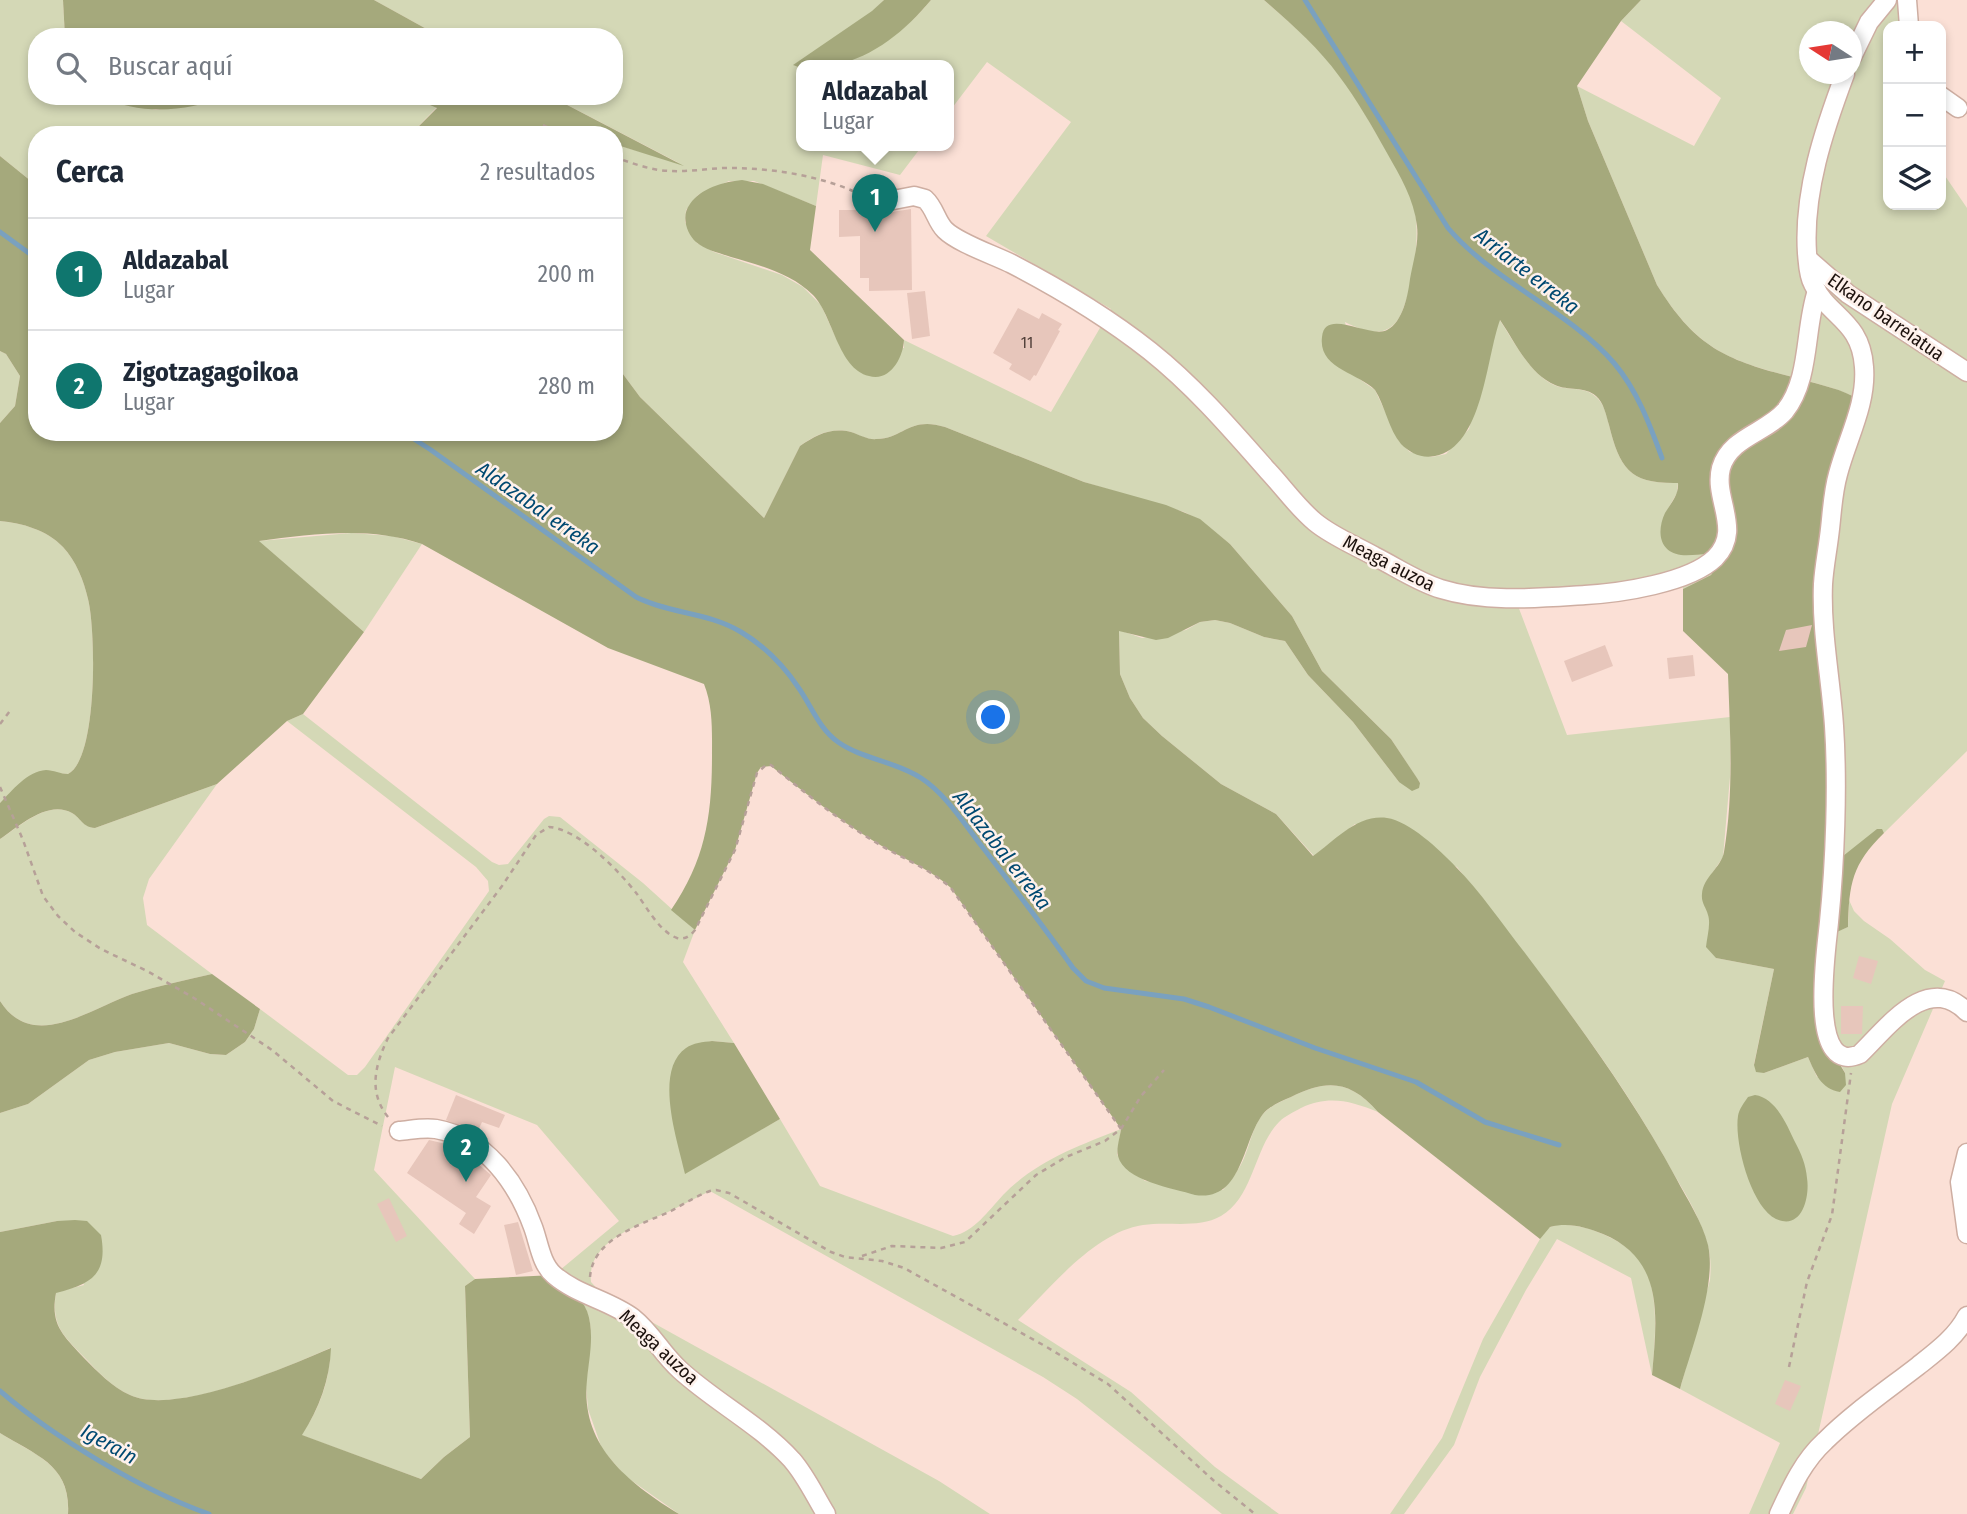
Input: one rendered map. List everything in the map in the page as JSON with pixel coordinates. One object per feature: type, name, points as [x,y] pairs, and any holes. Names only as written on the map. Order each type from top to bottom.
[{"type":"street","points":[[1862,36],[1869,22],[1887,0]]},
{"type":"street","points":[[1907,0],[1909,21]]},
{"type":"street","points":[[1842,84],[1811,186],[1806,223],[1811,279],[1817,291],[1854,333],[1865,370],[1856,418],[1836,483],[1823,585],[1834,748],[1834,823],[1823,1015],[1825,1032],[1833,1048],[1853,1056],[1860,1054],[1902,1013],[1924,1000],[1944,998],[1960,1004],[1967,1012]]},
{"type":"street","points":[[1946,100],[1958,108]]},
{"type":"street","name":"Meaga auzoa","points":[[878,203],[914,196],[925,199],[948,232],[1086,305],[1146,348],[1189,385],[1298,505],[1323,528],[1422,582],[1471,595],[1523,597],[1622,592],[1682,575],[1715,558],[1725,544],[1728,531],[1721,488],[1723,464],[1736,445],[1775,421],[1793,397],[1800,379],[1810,315],[1817,291]]},
{"type":"street","name":"Elkano barreiatua","points":[[1808,259],[1848,294],[1967,372]]},
{"type":"street","name":"Meaga auzoa","points":[[399,1130],[428,1128],[445,1132],[467,1141],[490,1158],[506,1174],[519,1193],[550,1270],[565,1283],[634,1318],[680,1369],[780,1448],[797,1467],[826,1514]]},
{"type":"street","points":[[1967,1153],[1960,1182],[1967,1234]]},
{"type":"street","points":[[1779,1514],[1799,1473],[1818,1448],[1847,1421],[1940,1349],[1967,1316]]},
{"type":"path","points":[[623,160],[648,168],[671,171],[734,168],[789,174],[830,183],[878,203]]},
{"type":"path","points":[[0,724],[10,711]]},
{"type":"path","points":[[399,1130],[382,1110],[377,1099],[375,1076],[388,1038],[502,886],[536,835],[549,827],[567,831],[620,874],[667,931],[679,939],[684,939],[695,930],[730,862],[757,773],[766,765],[771,765],[843,822],[951,888],[1121,1129]]},
{"type":"path","points":[[0,787],[43,896],[75,932],[102,949],[160,977],[245,1031],[344,1108],[370,1121],[399,1130]]},
{"type":"path","points":[[1789,1367],[1807,1282],[1832,1215],[1853,1056]]},
{"type":"path","points":[[859,1257],[892,1246],[941,1248],[965,1242],[1036,1175],[1066,1157],[1105,1141],[1121,1129],[1141,1096],[1164,1070]]},
{"type":"path","points":[[596,1297],[590,1278],[591,1270],[608,1244],[632,1228],[703,1194],[716,1190],[737,1196],[821,1248],[845,1257],[859,1257],[904,1268],[1092,1374],[1121,1395],[1213,1480],[1255,1514]]},
{"type":"green space","points":[[0,0],[63,0],[65,28],[28,28],[28,105],[136,105],[156,110],[196,105],[437,107],[419,126],[28,126],[28,179],[0,156]]},
{"type":"green space","points":[[63,0],[374,0],[425,28],[65,28]]},
{"type":"green space","points":[[374,0],[884,0],[873,11],[801,60],[796,60],[796,151],[918,151],[900,175],[823,155],[816,206],[754,181],[729,181],[698,195],[686,210],[685,222],[697,243],[714,252],[782,275],[803,287],[821,305],[836,338],[904,348],[904,340],[1051,412],[1111,309],[986,236],[1071,122],[987,62],[954,105],[954,60],[848,60],[899,32],[931,0],[1264,0],[1323,55],[1353,94],[1388,153],[1415,211],[1417,236],[1414,265],[1405,305],[1395,324],[1375,332],[1345,322],[1358,378],[1375,390],[1399,441],[1410,452],[1432,457],[1446,454],[1469,429],[1499,319],[1523,356],[1545,380],[1559,387],[1586,391],[1598,399],[1604,409],[1618,453],[1630,471],[1649,481],[1678,483],[1677,493],[1665,514],[1682,555],[1709,554],[1717,566],[1711,575],[1683,589],[1682,576],[1515,598],[1567,735],[1730,717],[1730,777],[1723,857],[1705,884],[1716,958],[1774,969],[1754,1064],[1764,1073],[1808,1057],[1817,1077],[1845,1073],[1828,1039],[1828,935],[1848,927],[1849,900],[1854,911],[1864,921],[1890,939],[1925,970],[1945,981],[1892,1104],[1806,1488],[1793,1514],[1749,1514],[1780,1443],[1680,1389],[1710,1280],[1708,1248],[1692,1205],[1651,1133],[1603,1060],[1457,867],[1355,824],[1314,856],[1276,814],[1221,784],[1162,736],[1143,718],[1130,698],[1120,674],[1119,630],[1142,638],[1186,630],[1200,622],[1215,620],[1230,623],[1264,637],[1285,641],[1308,675],[1353,722],[1399,782],[1420,783],[1391,739],[1322,671],[1292,616],[1230,544],[1200,520],[1184,512],[1084,482],[933,424],[915,426],[886,438],[866,438],[851,432],[837,431],[811,438],[800,446],[764,518],[640,397],[623,374],[623,147],[679,163],[623,134],[623,126],[608,126],[567,105],[623,105],[623,28],[425,28]]},
{"type":"green space","points":[[884,0],[931,0],[900,32],[863,56],[852,60],[800,60]]},
{"type":"green space","points":[[1264,0],[1641,0],[1621,21],[1577,86],[1588,121],[1657,285],[1686,325],[1717,350],[1753,366],[1831,388],[1860,400],[1829,538],[1833,864],[1877,829],[1882,829],[1884,833],[1865,855],[1854,876],[1848,927],[1828,936],[1824,984],[1839,1063],[1845,1073],[1846,1085],[1840,1092],[1823,1084],[1808,1057],[1764,1073],[1756,1072],[1754,1065],[1774,969],[1716,958],[1706,947],[1709,919],[1702,894],[1705,883],[1724,852],[1729,808],[1728,674],[1683,631],[1683,589],[1711,575],[1717,566],[1709,554],[1673,553],[1661,539],[1662,520],[1676,495],[1678,483],[1649,481],[1630,471],[1618,453],[1599,399],[1587,391],[1560,387],[1546,380],[1523,357],[1500,320],[1480,399],[1463,436],[1451,449],[1430,457],[1416,454],[1401,444],[1375,390],[1341,369],[1326,356],[1322,348],[1322,337],[1325,328],[1331,325],[1339,324],[1379,332],[1387,330],[1397,321],[1406,300],[1416,246],[1417,226],[1413,206],[1397,170],[1346,85],[1313,46]]},
{"type":"green space","points":[[1641,0],[1910,0],[1911,21],[1883,21],[1883,210],[1946,210],[1946,177],[1967,208],[1967,751],[1884,833],[1883,831],[1832,865],[1825,622],[1853,396],[1750,365],[1715,348],[1685,324],[1657,285],[1588,121],[1577,86],[1694,146],[1721,98],[1621,21]]},
{"type":"green space","points":[[125,105],[198,105],[163,110]]},
{"type":"green space","points":[[430,105],[567,105],[607,126],[419,126],[437,108]]},
{"type":"green space","points":[[623,134],[684,166],[623,147]]},
{"type":"green space","points":[[0,156],[28,179],[28,441],[623,441],[623,374],[640,397],[764,518],[800,446],[812,438],[824,433],[844,431],[867,438],[886,438],[915,426],[933,424],[1084,482],[1166,505],[1200,519],[1230,544],[1292,616],[1322,671],[1391,739],[1420,783],[1419,788],[1412,791],[1399,782],[1353,722],[1308,675],[1285,641],[1264,637],[1230,623],[1215,620],[1200,622],[1168,638],[1156,640],[1119,631],[1120,674],[1130,698],[1143,718],[1162,736],[1221,784],[1276,814],[1313,856],[1356,824],[1376,818],[1396,820],[1414,830],[1449,859],[1483,897],[1605,1062],[1659,1148],[1702,1227],[1708,1245],[1709,1279],[1702,1317],[1680,1389],[1652,1375],[1655,1333],[1653,1293],[1638,1259],[1623,1245],[1597,1231],[1570,1225],[1550,1227],[1540,1239],[1378,1112],[1368,1101],[1348,1088],[1327,1085],[1316,1087],[1283,1100],[1269,1109],[1256,1126],[1232,1180],[1211,1195],[1195,1195],[1151,1182],[1129,1172],[1118,1156],[1121,1129],[951,888],[933,874],[846,823],[771,766],[761,767],[757,773],[735,850],[695,930],[671,910],[692,873],[699,854],[705,836],[711,797],[712,727],[704,684],[608,648],[422,544],[402,538],[361,533],[320,534],[259,541],[364,632],[303,714],[287,721],[217,784],[95,828],[87,826],[72,813],[53,809],[34,816],[0,839],[0,803],[15,788],[39,771],[68,774],[78,763],[90,720],[93,664],[88,599],[72,558],[57,541],[42,532],[0,521],[0,423],[15,406],[20,376],[6,354],[0,351]]},
{"type":"green space","points":[[742,180],[763,184],[816,206],[810,250],[904,340],[898,361],[889,372],[876,377],[869,376],[850,363],[820,304],[804,287],[785,275],[708,249],[693,238],[687,229],[685,218],[687,208],[695,198],[713,187]]},
{"type":"green space","points":[[0,351],[6,354],[20,376],[15,406],[0,423]]},
{"type":"green space","points":[[0,521],[42,532],[57,541],[72,558],[88,599],[93,664],[90,720],[78,763],[68,774],[30,779],[0,803]]},
{"type":"green space","points":[[351,533],[392,536],[422,544],[364,632],[258,541]]},
{"type":"green space","points":[[303,714],[492,862],[499,865],[508,864],[544,819],[549,816],[560,817],[643,883],[695,930],[683,962],[734,1043],[712,1041],[686,1048],[685,1173],[780,1119],[820,1186],[953,1236],[968,1230],[1029,1173],[1073,1148],[1121,1129],[1117,1155],[1145,1181],[1223,1190],[1242,1162],[1260,1119],[1273,1106],[1304,1091],[1327,1085],[1348,1088],[1368,1101],[1378,1112],[1349,1102],[1330,1101],[1311,1104],[1287,1116],[1271,1132],[1247,1184],[1232,1208],[1212,1220],[1193,1224],[1143,1225],[1108,1238],[1059,1277],[1018,1320],[1131,1392],[1215,1467],[1279,1514],[1222,1514],[1077,1399],[1043,1377],[710,1191],[616,1237],[597,1256],[592,1268],[591,1282],[603,1295],[939,1481],[990,1514],[679,1514],[625,1476],[602,1449],[588,1409],[586,1385],[590,1323],[586,1309],[554,1275],[619,1221],[537,1125],[395,1067],[374,1170],[475,1279],[465,1286],[470,1437],[421,1479],[301,1435],[323,1394],[330,1348],[259,1377],[201,1395],[150,1400],[123,1392],[111,1383],[70,1342],[57,1322],[56,1292],[84,1285],[57,1221],[0,1232],[0,1113],[28,1104],[89,1060],[115,1052],[169,1043],[210,1054],[226,1055],[245,1042],[254,1029],[260,1009],[348,1075],[357,1075],[489,891],[488,881],[476,867],[287,721]]},
{"type":"green space","points":[[217,784],[149,879],[143,898],[147,925],[212,974],[132,994],[63,1022],[29,1024],[13,1016],[0,1001],[0,839],[34,816],[53,809],[72,813],[85,824],[95,828]]},
{"type":"green space","points":[[212,974],[260,1009],[254,1029],[245,1042],[226,1055],[210,1054],[169,1043],[115,1052],[89,1060],[28,1104],[0,1113],[0,1001],[13,1016],[29,1024],[45,1025],[81,1016],[132,994]]},
{"type":"green space","points":[[712,1041],[734,1043],[780,1119],[685,1174],[670,1108],[671,1073],[676,1059],[686,1048]]},
{"type":"green space","points":[[1755,1095],[1769,1101],[1780,1113],[1804,1164],[1807,1194],[1802,1210],[1792,1220],[1776,1219],[1767,1212],[1759,1202],[1746,1173],[1737,1127],[1738,1116],[1748,1097]]},
{"type":"green space","points":[[75,1220],[87,1221],[101,1235],[102,1259],[95,1275],[88,1281],[56,1293],[57,1322],[64,1336],[84,1358],[123,1392],[150,1400],[202,1394],[259,1377],[331,1348],[323,1393],[302,1435],[421,1479],[470,1437],[465,1286],[475,1279],[554,1275],[581,1300],[587,1311],[591,1337],[587,1403],[591,1424],[600,1443],[626,1475],[679,1514],[68,1514],[64,1484],[58,1473],[39,1456],[0,1433],[0,1232]]},
{"type":"green space","points":[[1557,1225],[1577,1226],[1603,1234],[1632,1252],[1646,1270],[1654,1299],[1655,1315],[1652,1375],[1631,1278],[1557,1239],[1526,1290],[1480,1377],[1454,1445],[1404,1514],[1390,1514],[1442,1438],[1483,1339],[1544,1232]]},
{"type":"green space","points":[[0,1433],[39,1456],[58,1473],[64,1484],[68,1514],[0,1514]]},
{"type":"building","points":[[911,209],[912,290],[869,291],[869,278],[860,278],[860,236],[839,237],[839,210],[869,210],[879,214]]},
{"type":"building","points":[[925,291],[930,336],[912,339],[907,293]]},
{"type":"building","points":[[1018,308],[1039,319],[1042,313],[1062,324],[1036,376],[1030,381],[1009,369],[1012,364],[993,353]]},
{"type":"building","points":[[1812,625],[1806,647],[1779,651],[1786,630]]},
{"type":"building","points":[[1605,645],[1613,666],[1572,682],[1564,661]]},
{"type":"building","points":[[1693,655],[1695,676],[1669,679],[1667,658]]},
{"type":"building","points":[[1859,956],[1878,961],[1871,984],[1853,978]]},
{"type":"building","points":[[1841,1006],[1863,1006],[1862,1034],[1841,1034]]},
{"type":"building","points":[[456,1095],[505,1115],[499,1128],[482,1122],[477,1133],[446,1120]]},
{"type":"building","points":[[429,1140],[464,1152],[491,1175],[476,1197],[491,1206],[474,1234],[459,1224],[466,1213],[407,1173]]},
{"type":"building","points":[[389,1198],[407,1236],[396,1242],[377,1204]]},
{"type":"building","points":[[518,1222],[533,1271],[516,1275],[504,1225]]},
{"type":"building","points":[[1785,1380],[1801,1386],[1790,1411],[1775,1404]]},
{"type":"waterway","name":"Arriarte erreka","points":[[1305,0],[1448,228],[1487,265],[1575,327],[1614,363],[1636,396],[1662,458]]},
{"type":"waterway","name":"Aldazabal erreka","points":[[0,232],[28,252]]},
{"type":"waterway","name":"Aldazabal erreka","points":[[417,441],[636,597],[662,607],[715,620],[757,643],[792,679],[831,737],[847,748],[911,772],[939,792],[1073,968],[1086,981],[1104,988],[1184,999],[1209,1007],[1315,1048],[1416,1082],[1485,1122],[1559,1145]]},
{"type":"waterway","name":"Igerain","points":[[0,1391],[21,1409],[100,1461],[156,1492],[209,1514]]},
{"type":"place","name":"Aldazabal","points":[[875,232]]},
{"type":"place","name":"Zigotzagagoikoa","points":[[466,1182]]}]
